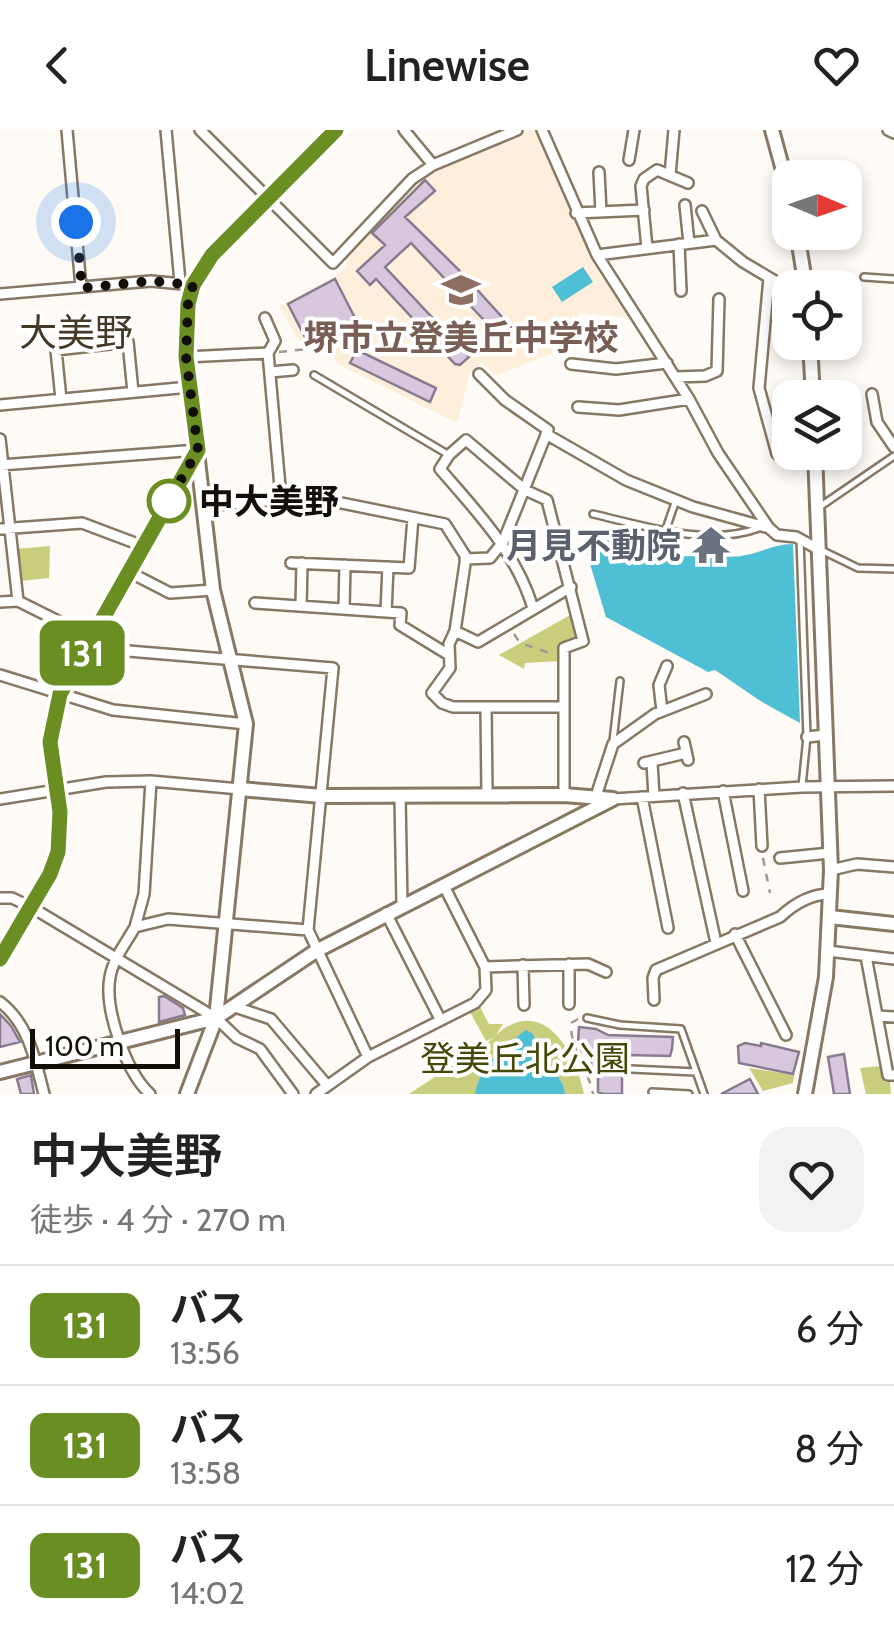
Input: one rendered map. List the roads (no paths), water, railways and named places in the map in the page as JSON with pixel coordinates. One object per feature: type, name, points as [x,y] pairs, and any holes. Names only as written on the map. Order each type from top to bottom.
[{"type":"street","points":[[68,130],[82,288]]},
{"type":"street","points":[[166,130],[187,284],[186,357],[213,590],[246,724],[216,1018],[187,1094]]},
{"type":"street","points":[[200,130],[333,262],[402,187],[433,165],[517,130]]},
{"type":"street","points":[[187,284],[336,130]]},
{"type":"street","points":[[404,130],[433,165]]},
{"type":"street","points":[[630,160],[634,130]]},
{"type":"street","points":[[670,175],[674,130]]},
{"type":"street","points":[[772,130],[780,160]]},
{"type":"street","points":[[545,131],[576,214],[597,254],[690,399],[718,453],[765,527]]},
{"type":"street","points":[[647,248],[641,186],[644,179],[656,170],[688,183]]},
{"type":"street","points":[[599,172],[601,212]]},
{"type":"street","points":[[682,291],[684,205]]},
{"type":"street","points":[[576,214],[644,210]]},
{"type":"street","points":[[702,211],[716,240],[772,280]]},
{"type":"street","points":[[597,254],[716,240]]},
{"type":"street","points":[[769,278],[759,388],[772,433]]},
{"type":"street","points":[[0,294],[152,281],[187,284]]},
{"type":"street","points":[[676,377],[705,376],[717,371],[719,299]]},
{"type":"street","points":[[265,318],[276,341],[268,353],[280,498]]},
{"type":"street","points":[[61,398],[56,350],[128,342],[133,392]]},
{"type":"street","points":[[186,357],[268,353]]},
{"type":"street","points":[[571,364],[616,369],[667,363]]},
{"type":"street","points":[[270,372],[293,370]]},
{"type":"street","points":[[466,559],[490,558],[502,542],[548,430],[505,400],[478,374]]},
{"type":"street","points":[[0,405],[190,387]]},
{"type":"street","points":[[872,394],[877,422],[894,447]]},
{"type":"street","points":[[578,408],[619,410],[690,399]]},
{"type":"street","points":[[546,434],[626,480],[818,549]]},
{"type":"street","points":[[0,439],[5,529],[18,600]]},
{"type":"street","points":[[533,608],[525,583],[502,542],[440,469],[449,454],[466,440],[524,490],[547,500],[584,641],[564,648],[564,795]]},
{"type":"street","points":[[1,465],[198,450]]},
{"type":"street","points":[[0,959],[50,874],[58,852],[58,789],[50,742],[60,694],[198,450]]},
{"type":"street","points":[[805,1094],[820,1020],[831,870],[815,470]]},
{"type":"street","points":[[205,506],[312,497],[445,524],[466,559],[455,631],[449,644],[450,668],[432,694],[453,707],[564,707]]},
{"type":"street","points":[[302,606],[297,563],[409,568],[413,518]]},
{"type":"street","points":[[5,529],[82,523],[143,546]]},
{"type":"street","points":[[344,609],[345,565]]},
{"type":"street","points":[[386,612],[388,567]]},
{"type":"street","points":[[129,572],[170,593],[213,590]]},
{"type":"street","points":[[455,631],[478,642],[571,587]]},
{"type":"street","points":[[0,602],[18,600],[116,650],[333,668],[308,930],[368,1056]]},
{"type":"street","points":[[255,603],[401,612],[400,625],[450,655]]},
{"type":"street","points":[[662,711],[659,685],[667,666]]},
{"type":"street","points":[[0,674],[112,710],[246,724]]},
{"type":"street","points":[[596,796],[612,744],[662,711],[706,694]]},
{"type":"street","points":[[486,708],[487,795]]},
{"type":"street","points":[[807,737],[826,736]]},
{"type":"street","points":[[663,922],[650,871],[648,762],[687,757],[684,742]]},
{"type":"street","points":[[150,781],[144,894],[135,928],[110,972],[109,990],[129,1067],[150,1094]]},
{"type":"street","points":[[0,799],[106,782],[150,781],[322,796],[564,795],[613,799],[802,787],[894,786]]},
{"type":"street","points":[[759,789],[762,846]]},
{"type":"street","points":[[723,791],[733,868],[743,892]]},
{"type":"street","points":[[683,793],[716,943]]},
{"type":"street","points":[[400,797],[402,906]]},
{"type":"street","points":[[0,1072],[216,1018],[316,951],[613,799]]},
{"type":"street","points":[[780,858],[830,853]]},
{"type":"street","points":[[831,870],[856,864],[894,867]]},
{"type":"street","points":[[316,1094],[368,1056],[475,1002],[486,990],[485,966],[444,886]]},
{"type":"street","points":[[654,1000],[656,970],[780,916],[792,906],[820,894],[830,894]]},
{"type":"street","points":[[0,898],[12,898],[32,907],[216,1018],[238,1038],[260,1049],[293,1094]]},
{"type":"street","points":[[386,914],[440,1018]]},
{"type":"street","points":[[830,917],[894,924]]},
{"type":"street","points":[[135,928],[168,919],[308,930]]},
{"type":"street","points":[[736,934],[786,1035]]},
{"type":"street","points":[[828,951],[894,958]]},
{"type":"street","points":[[866,956],[888,1075],[894,1075]]},
{"type":"street","points":[[569,964],[569,1004]]},
{"type":"street","points":[[485,966],[588,964],[606,972]]},
{"type":"street","points":[[523,966],[524,1006]]},
{"type":"street","points":[[0,1002],[11,1010],[27,1034],[44,1094]]},
{"type":"street","points":[[236,1007],[271,1020],[326,1084]]},
{"type":"street","points":[[877,1016],[894,1016]]},
{"type":"lane","points":[[864,277],[894,279]]},
{"type":"lane","points":[[314,375],[449,454]]},
{"type":"lane","points":[[816,509],[894,456]]},
{"type":"lane","points":[[666,530],[676,500]]},
{"type":"lane","points":[[593,514],[666,530],[725,536],[765,527]]},
{"type":"lane","points":[[800,540],[807,737],[802,787]]},
{"type":"lane","points":[[818,549],[858,568],[894,569]]},
{"type":"lane","points":[[612,744],[620,681]]},
{"type":"lane","points":[[587,1018],[681,1030],[704,1094]]},
{"type":"lane","points":[[631,1069],[696,1072]]},
{"type":"lane","points":[[652,1092],[689,1094]]},
{"type":"water","points":[[583,267],[593,282],[562,302],[552,287]]},
{"type":"water","points":[[603,539],[725,557],[793,544],[800,723],[715,670],[708,672],[606,617],[584,544]]},
{"type":"water","points":[[526,1030],[532,1033],[565,1094],[475,1094],[487,1065]]},
{"type":"place","name":"堺市立登美丘中学校","points":[[461,290]]},
{"type":"place","name":"中大美野","points":[[169,501]]},
{"type":"place","name":"月見不動院","points":[[711,545]]},
{"type":"district","name":"大美野","points":[[76,332]]},
{"type":"park label","name":"登美丘北公園","points":[[525,1058]]}]
